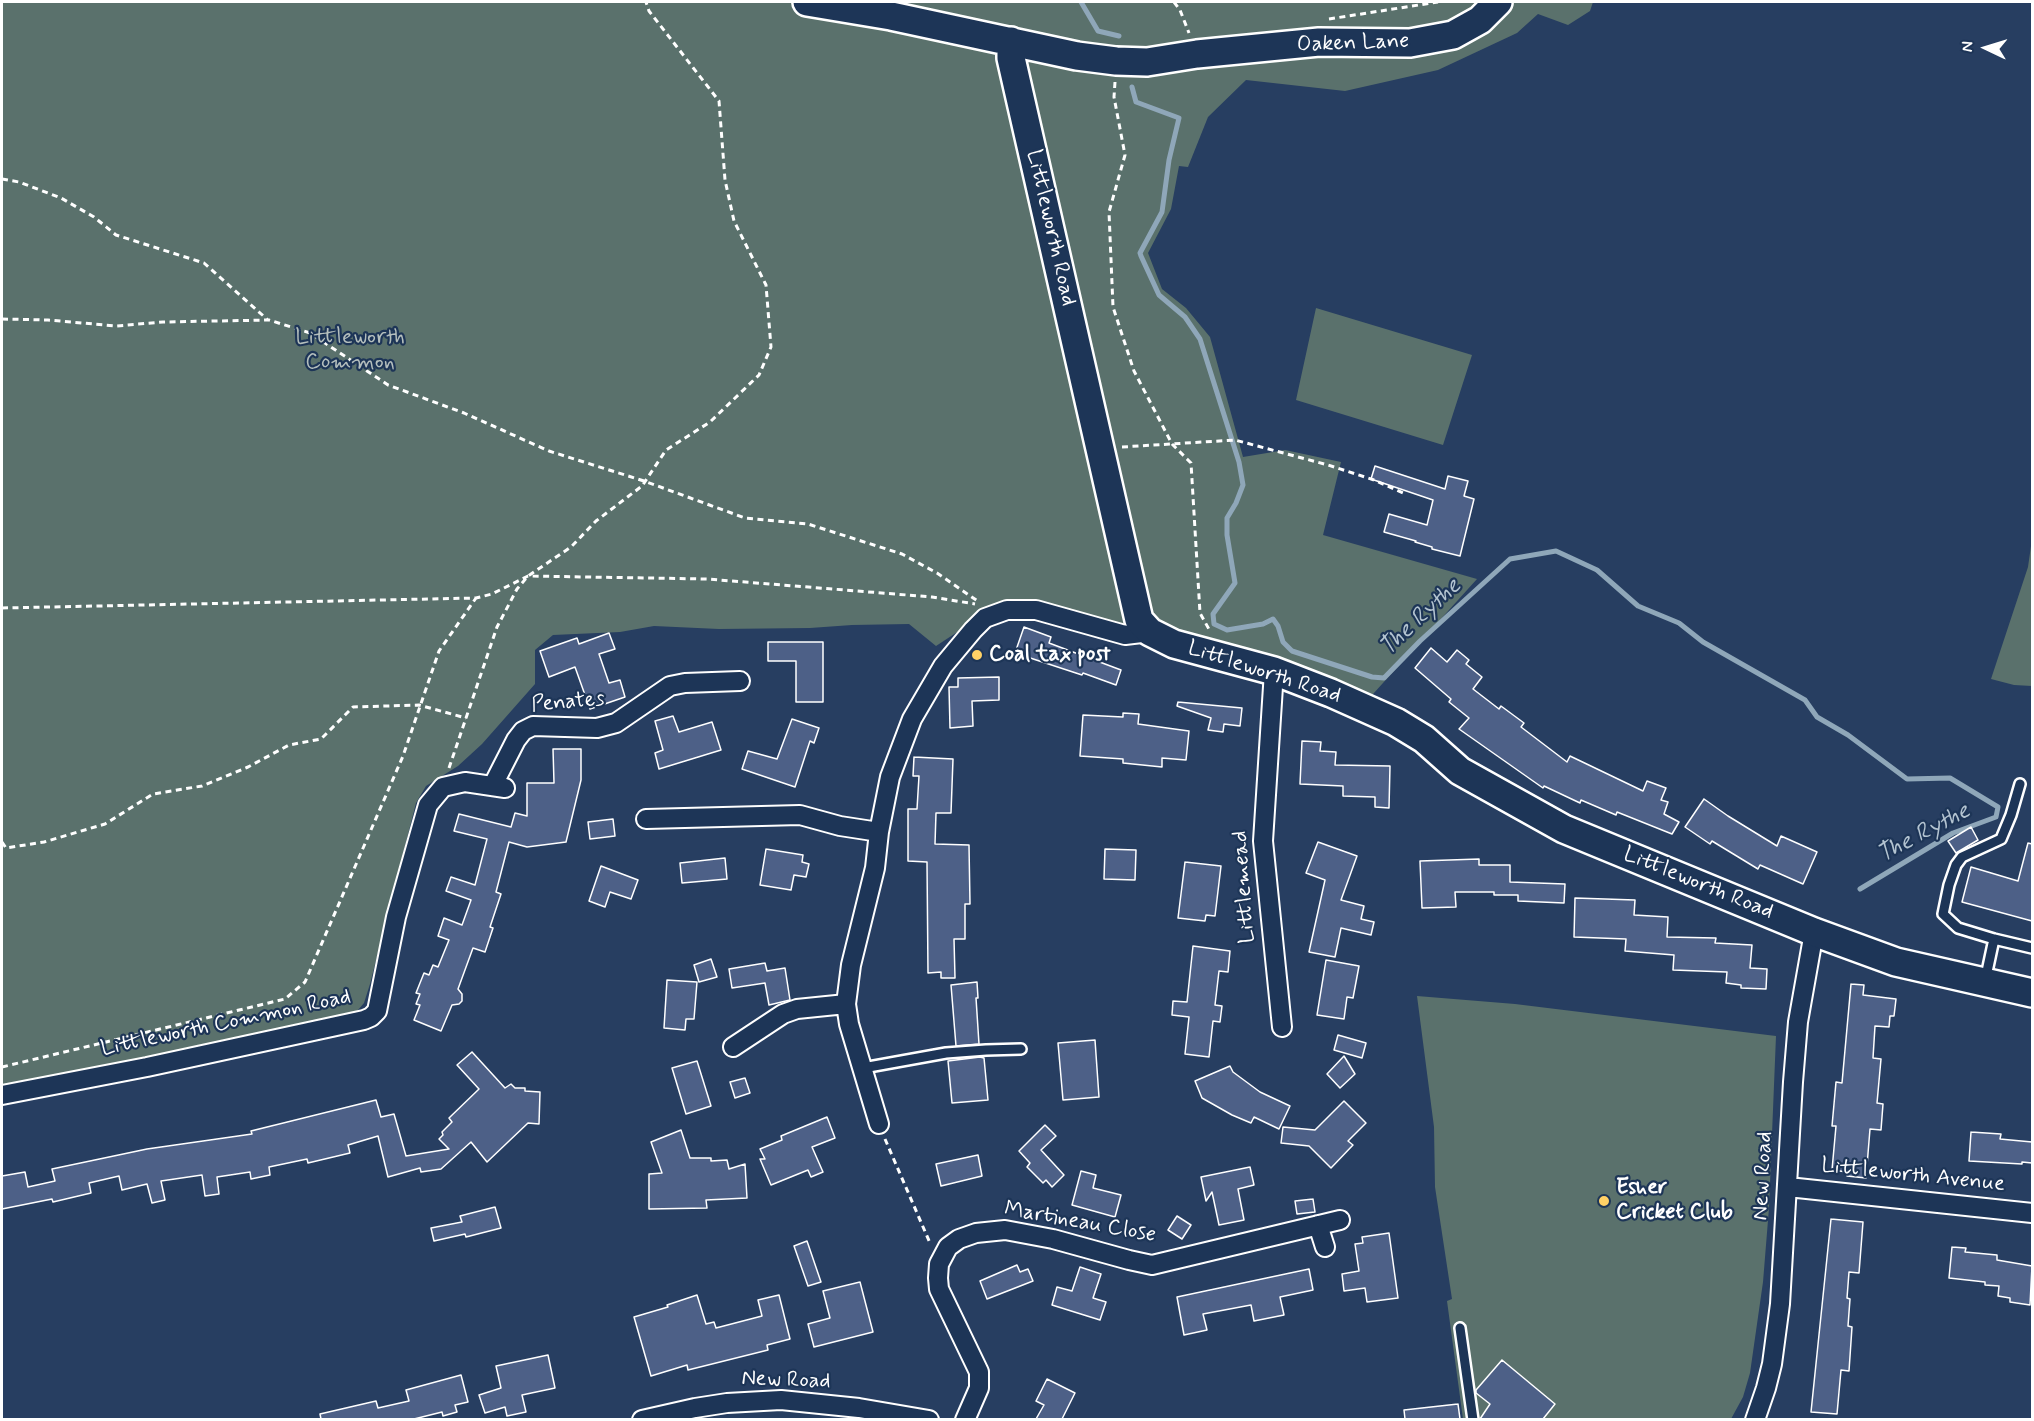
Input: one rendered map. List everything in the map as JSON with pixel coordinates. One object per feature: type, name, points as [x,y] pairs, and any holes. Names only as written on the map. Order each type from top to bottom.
[{"type":"street","points":[[807,2],[892,13],[1077,56],[1147,62],[1197,54]]},
{"type":"street","name":"Oaken Lane","points":[[1197,54],[1319,42],[1410,43],[1453,35],[1479,20],[1498,2]]},
{"type":"street","name":"Littleworth Road","points":[[1011,41],[1011,58],[1139,620],[1150,632],[1174,644],[1274,671],[1396,722],[1424,739],[1460,771],[1564,829],[1814,932],[1896,962],[2032,993]]},
{"type":"street","points":[[879,1124],[849,1024],[846,1004],[851,965],[874,868],[890,777],[912,719],[943,666],[973,630],[986,618],[1007,610],[1036,610],[1125,635],[1150,632]]},
{"type":"street","name":"Littlemead","points":[[1274,671],[1263,841],[1282,1027]]},
{"type":"street","name":"Penates","points":[[443,787],[465,782],[499,786],[516,740],[523,731],[533,726],[597,729],[616,723],[670,686],[686,683],[740,681]]},
{"type":"street","name":"Littleworth Common Road","points":[[2,1095],[147,1067],[371,1017],[377,1011],[388,949],[428,805],[443,787]]},
{"type":"street","points":[[646,819],[800,815],[840,826],[879,832]]},
{"type":"street","name":"New Road","points":[[1755,1419],[1766,1388],[1775,1344],[1782,1285],[1798,1022],[1814,932]]},
{"type":"street","points":[[730,1045],[783,1014],[797,1009],[846,1004]]},
{"type":"street","name":"Littleworth Avenue","points":[[1788,1187],[2032,1213]]},
{"type":"street","name":"Martineau Close","points":[[939,1264],[948,1247],[959,1239],[976,1233],[1005,1230],[1053,1239],[1152,1265],[1340,1220]]},
{"type":"street","points":[[1318,1225],[1325,1247]]},
{"type":"street","points":[[939,1264],[939,1289],[979,1372],[979,1388],[965,1419]]},
{"type":"street","name":"New Road","points":[[642,1419],[727,1403],[781,1400],[859,1408],[928,1419]]},
{"type":"lane","points":[[2020,784],[2001,839],[1962,857],[1956,865],[1943,914],[1958,928],[2032,948]]},
{"type":"lane","points":[[1985,983],[1994,939]]},
{"type":"lane","points":[[863,1068],[946,1053],[1021,1049]]},
{"type":"lane","points":[[1460,1328],[1473,1419]]},
{"type":"path","points":[[2,608],[476,598],[492,594],[528,576],[571,547],[596,521],[642,486],[666,450],[710,422],[759,375],[771,347],[766,285],[734,221],[725,180],[719,101],[649,11],[646,2]]},
{"type":"path","points":[[1174,2],[1180,10],[1197,54]]},
{"type":"path","points":[[1116,61],[1114,97],[1125,155],[1109,212],[1113,307],[1134,371],[1172,444],[1191,463],[1200,613],[1210,632],[1210,654]]},
{"type":"path","points":[[2,179],[19,182],[61,198],[94,217],[116,235],[204,263],[269,320]]},
{"type":"path","points":[[2,319],[48,320],[116,326],[163,322],[269,320],[310,333],[388,385],[464,413],[549,451],[644,481],[745,518],[808,524],[902,554],[937,573],[983,605],[932,597],[706,579],[528,576]]},
{"type":"path","points":[[1100,448],[1235,440],[1328,465],[1374,480],[1403,493]]},
{"type":"path","points":[[443,787],[497,627],[517,589],[528,576]]},
{"type":"path","points":[[2,1067],[285,999],[305,982],[403,756],[439,651],[476,598]]},
{"type":"path","points":[[2,842],[6,848],[44,842],[105,824],[153,794],[202,786],[289,745],[321,739],[353,707],[419,705],[466,718]]},
{"type":"path","points":[[879,1124],[939,1264]]},
{"type":"green space","name":"Littleworth Common","points":[[2,2],[1593,2],[1590,11],[1568,25],[1538,14],[1517,33],[1438,70],[1345,91],[1246,80],[1208,117],[1188,167],[1179,166],[1171,209],[1148,253],[1162,289],[1186,308],[1210,337],[1243,457],[1285,450],[1341,462],[1323,535],[1477,579],[1364,704],[1036,610],[968,625],[936,646],[909,624],[719,629],[654,626],[620,632],[553,635],[535,650],[535,684],[482,744],[458,766],[426,786],[416,803],[370,984],[364,1003],[358,1010],[347,1016],[150,1058],[2,1086]]},
{"type":"green space","points":[[1316,308],[1472,355],[1443,445],[1296,400]]},
{"type":"green space","points":[[2032,539],[2032,686],[2014,685],[1991,679],[2028,567]]},
{"type":"green space","name":"Esher Cricket Club","points":[[1417,996],[1515,1004],[1776,1036],[1769,1208],[1763,1282],[1750,1373],[1743,1397],[1731,1419],[1463,1419],[1447,1301],[1452,1299],[1435,1187],[1434,1127]]},
{"type":"building","points":[[1375,466],[1445,489],[1448,476],[1468,481],[1464,496],[1474,499],[1460,556],[1384,532],[1389,514],[1427,525],[1433,500],[1371,479]]},
{"type":"building","points":[[1024,627],[1051,637],[1049,643],[1121,670],[1116,685],[1015,653]]},
{"type":"building","points":[[609,633],[615,649],[599,654],[609,683],[620,680],[625,697],[590,709],[575,667],[549,677],[540,651],[577,638],[579,644]]},
{"type":"building","points":[[768,642],[823,642],[823,702],[796,702],[796,661],[768,661]]},
{"type":"building","points":[[1431,648],[1447,662],[1457,650],[1469,660],[1466,664],[1482,677],[1473,689],[1499,709],[1501,706],[1524,723],[1521,727],[1567,762],[1570,756],[1643,791],[1647,781],[1666,788],[1661,800],[1668,802],[1664,814],[1679,822],[1672,834],[1617,812],[1616,815],[1581,800],[1580,803],[1544,786],[1543,788],[1459,729],[1469,718],[1449,702],[1451,699],[1415,668]]},
{"type":"building","points":[[999,677],[999,700],[972,701],[973,726],[950,728],[949,687],[958,687],[958,678]]},
{"type":"building","points":[[1178,702],[1242,708],[1240,726],[1224,724],[1223,732],[1208,730],[1211,718],[1177,706]]},
{"type":"building","points":[[1123,713],[1139,714],[1138,724],[1189,731],[1186,760],[1162,758],[1162,767],[1123,763],[1123,759],[1080,756],[1083,715],[1123,717]]},
{"type":"building","points":[[673,716],[679,732],[712,722],[721,750],[659,769],[655,753],[663,750],[655,721]]},
{"type":"building","points":[[792,719],[819,728],[814,743],[810,741],[795,787],[742,769],[748,751],[777,759]]},
{"type":"building","points":[[1302,741],[1321,742],[1320,751],[1336,752],[1335,765],[1390,766],[1389,808],[1375,807],[1375,797],[1343,796],[1343,786],[1300,784]]},
{"type":"building","points":[[553,749],[581,749],[581,780],[566,842],[527,847],[509,842],[496,892],[501,894],[490,927],[493,928],[485,952],[473,948],[458,989],[462,994],[462,1001],[452,1005],[441,1031],[414,1020],[420,1005],[416,1004],[420,994],[416,993],[424,973],[429,975],[433,965],[438,967],[449,940],[438,936],[444,918],[462,925],[471,900],[446,891],[451,877],[475,885],[487,839],[454,831],[459,814],[511,827],[515,813],[527,816],[527,783],[554,783]]},
{"type":"building","points":[[914,757],[953,759],[951,813],[936,813],[935,844],[969,845],[970,904],[965,904],[965,939],[954,939],[955,978],[941,978],[941,972],[928,973],[927,862],[908,861],[908,809],[917,809],[919,776],[913,776]]},
{"type":"building","points":[[1704,799],[1777,846],[1781,836],[1817,852],[1803,884],[1760,865],[1758,869],[1712,841],[1710,844],[1685,827]]},
{"type":"building","points":[[613,819],[615,836],[590,839],[588,822]]},
{"type":"building","points":[[1971,827],[1978,840],[1956,853],[1948,841]]},
{"type":"building","points":[[1318,842],[1357,856],[1341,900],[1364,906],[1361,919],[1374,922],[1371,935],[1341,928],[1335,957],[1309,952],[1325,880],[1306,873]]},
{"type":"building","points":[[2028,843],[2032,844],[2032,921],[1962,902],[1971,867],[2018,881]]},
{"type":"building","points":[[766,849],[803,855],[802,862],[809,864],[806,877],[794,875],[791,890],[760,885]]},
{"type":"building","points":[[1105,849],[1136,850],[1135,880],[1104,879]]},
{"type":"building","points":[[725,858],[727,879],[682,883],[680,863]]},
{"type":"building","points":[[1479,859],[1479,865],[1510,865],[1510,882],[1565,884],[1564,903],[1518,901],[1518,895],[1494,895],[1494,892],[1455,892],[1456,907],[1422,908],[1420,861]]},
{"type":"building","points":[[1185,862],[1221,866],[1215,916],[1206,915],[1205,921],[1178,918]]},
{"type":"building","points":[[601,866],[638,880],[631,899],[610,892],[605,907],[589,901]]},
{"type":"building","points":[[1575,898],[1635,900],[1634,915],[1668,917],[1667,937],[1716,938],[1715,943],[1752,945],[1750,968],[1767,969],[1766,989],[1741,988],[1741,985],[1726,983],[1727,972],[1673,970],[1674,955],[1625,951],[1626,939],[1574,937]]},
{"type":"building","points":[[1193,946],[1230,951],[1228,972],[1219,971],[1215,1005],[1222,1006],[1220,1022],[1213,1021],[1209,1057],[1185,1054],[1189,1017],[1172,1015],[1173,1001],[1187,1002]]},
{"type":"building","points":[[711,959],[717,977],[699,982],[694,965]]},
{"type":"building","points":[[1326,960],[1359,966],[1353,998],[1347,997],[1344,1019],[1317,1015]]},
{"type":"building","points":[[765,963],[767,971],[785,968],[790,1000],[769,1005],[765,983],[732,988],[729,969]]},
{"type":"building","points":[[667,980],[697,982],[694,1019],[686,1019],[685,1030],[664,1028]]},
{"type":"building","points":[[977,982],[979,1044],[956,1046],[951,985]]},
{"type":"building","points":[[1851,984],[1864,985],[1863,995],[1896,999],[1894,1016],[1890,1016],[1889,1027],[1875,1026],[1873,1058],[1881,1059],[1877,1103],[1883,1104],[1881,1130],[1870,1129],[1866,1178],[1847,1176],[1847,1172],[1832,1170],[1836,1126],[1832,1126],[1836,1082],[1842,1083]]},
{"type":"building","points":[[1338,1035],[1366,1043],[1362,1058],[1334,1050]]},
{"type":"building","points":[[1095,1040],[1099,1097],[1063,1100],[1058,1043]]},
{"type":"building","points":[[472,1052],[505,1088],[511,1084],[515,1088],[525,1088],[525,1091],[540,1092],[539,1124],[528,1123],[487,1162],[471,1142],[441,1169],[421,1172],[420,1168],[388,1177],[378,1136],[348,1145],[350,1153],[308,1163],[307,1159],[269,1167],[270,1175],[251,1179],[250,1172],[217,1177],[219,1194],[205,1196],[202,1175],[161,1181],[165,1200],[152,1203],[147,1184],[122,1190],[119,1176],[89,1183],[91,1193],[53,1202],[52,1199],[2,1209],[2,1176],[25,1172],[28,1187],[55,1181],[52,1169],[147,1149],[252,1134],[251,1131],[376,1100],[381,1117],[394,1114],[406,1156],[449,1149],[439,1139],[443,1135],[442,1132],[452,1122],[449,1118],[479,1089],[457,1065]]},
{"type":"building","points":[[1344,1056],[1355,1074],[1340,1088],[1327,1074]]},
{"type":"building","points":[[984,1058],[988,1100],[952,1103],[948,1061]]},
{"type":"building","points":[[697,1061],[711,1106],[686,1114],[672,1068]]},
{"type":"building","points":[[1230,1066],[1233,1072],[1260,1092],[1290,1106],[1279,1129],[1254,1117],[1251,1123],[1202,1098],[1195,1081]]},
{"type":"building","points":[[745,1078],[750,1093],[735,1098],[730,1082]]},
{"type":"building","points":[[1344,1101],[1366,1123],[1348,1141],[1353,1145],[1331,1168],[1309,1146],[1281,1143],[1283,1127],[1315,1130]]},
{"type":"building","points":[[827,1117],[835,1138],[812,1147],[823,1172],[811,1177],[808,1170],[771,1185],[760,1159],[765,1159],[760,1149],[782,1140],[781,1136]]},
{"type":"building","points":[[1045,1125],[1056,1136],[1041,1150],[1064,1175],[1052,1187],[1046,1180],[1043,1183],[1027,1167],[1030,1163],[1019,1151]]},
{"type":"building","points":[[681,1130],[690,1158],[711,1158],[711,1161],[727,1160],[729,1169],[745,1164],[747,1198],[706,1200],[707,1208],[649,1209],[649,1174],[662,1173],[651,1142]]},
{"type":"building","points":[[1971,1132],[2001,1134],[2000,1139],[2032,1142],[2032,1163],[1969,1161]]},
{"type":"building","points":[[978,1155],[982,1176],[941,1186],[936,1164]]},
{"type":"building","points":[[1250,1167],[1254,1185],[1238,1189],[1244,1220],[1219,1225],[1212,1192],[1206,1201],[1201,1177]]},
{"type":"building","points":[[1081,1171],[1096,1175],[1093,1188],[1121,1195],[1115,1217],[1072,1205]]},
{"type":"building","points":[[1313,1199],[1315,1212],[1297,1214],[1295,1201]]},
{"type":"building","points":[[495,1207],[501,1228],[466,1237],[465,1234],[434,1241],[431,1228],[462,1222],[460,1216]]},
{"type":"building","points":[[1177,1216],[1191,1225],[1182,1239],[1168,1230]]},
{"type":"building","points":[[1831,1219],[1863,1222],[1859,1273],[1849,1272],[1848,1326],[1852,1327],[1849,1371],[1841,1370],[1837,1414],[1811,1412]]},
{"type":"building","points":[[1389,1233],[1398,1298],[1367,1302],[1365,1288],[1344,1291],[1342,1274],[1359,1271],[1355,1244],[1363,1243],[1362,1237]]},
{"type":"building","points":[[807,1241],[821,1282],[808,1286],[794,1246]]},
{"type":"building","points":[[1952,1247],[1966,1248],[1965,1252],[1997,1255],[1997,1260],[2032,1266],[2030,1305],[2010,1302],[2010,1298],[1998,1296],[1999,1286],[1949,1278]]},
{"type":"building","points":[[1017,1265],[1020,1272],[1028,1269],[1033,1281],[987,1299],[980,1281]]},
{"type":"building","points":[[1080,1267],[1101,1274],[1093,1298],[1106,1302],[1100,1320],[1052,1305],[1057,1287],[1072,1291]]},
{"type":"building","points":[[1309,1269],[1313,1290],[1280,1297],[1284,1315],[1254,1321],[1251,1305],[1203,1314],[1207,1330],[1184,1335],[1177,1297]]},
{"type":"building","points":[[860,1282],[873,1332],[814,1347],[808,1324],[830,1318],[823,1291]]},
{"type":"building","points":[[697,1295],[706,1324],[714,1322],[716,1328],[762,1316],[758,1300],[779,1295],[790,1339],[767,1345],[768,1350],[688,1370],[687,1365],[651,1376],[634,1317]]},
{"type":"building","points":[[548,1355],[555,1388],[522,1395],[526,1412],[507,1416],[505,1407],[485,1413],[479,1395],[501,1388],[496,1366]]},
{"type":"building","points":[[1502,1360],[1555,1404],[1543,1419],[1480,1419],[1490,1404],[1476,1393],[1476,1390]]},
{"type":"building","points":[[461,1375],[468,1402],[455,1405],[457,1412],[443,1416],[442,1412],[414,1419],[321,1419],[320,1414],[376,1401],[378,1408],[409,1401],[406,1390]]},
{"type":"building","points":[[1047,1379],[1075,1393],[1062,1419],[1036,1419],[1044,1405],[1036,1401]]},
{"type":"building","points":[[1458,1404],[1460,1419],[1405,1419],[1404,1410]]},
{"type":"waterway","name":"The Rythe","points":[[1081,2],[1098,31],[1119,36]]},
{"type":"waterway","name":"The Rythe","points":[[1132,87],[1136,102],[1179,118],[1169,160],[1162,212],[1140,253],[1159,295],[1185,317],[1200,339],[1239,462],[1243,485],[1227,518],[1227,535],[1235,583],[1213,614],[1214,624],[1227,630],[1263,624],[1273,619],[1283,642],[1292,651],[1372,677],[1384,678],[1420,641],[1510,559],[1556,551],[1597,570],[1638,606],[1679,623],[1703,642],[1805,700],[1817,717],[1848,735],[1907,779],[1950,778],[1998,807],[1996,817],[1953,833],[1860,889]]},
{"type":"place","name":"Coal tax post","points":[[977,655]]},
{"type":"place","name":"Esher Cricket Club","points":[[1604,1201]]}]
